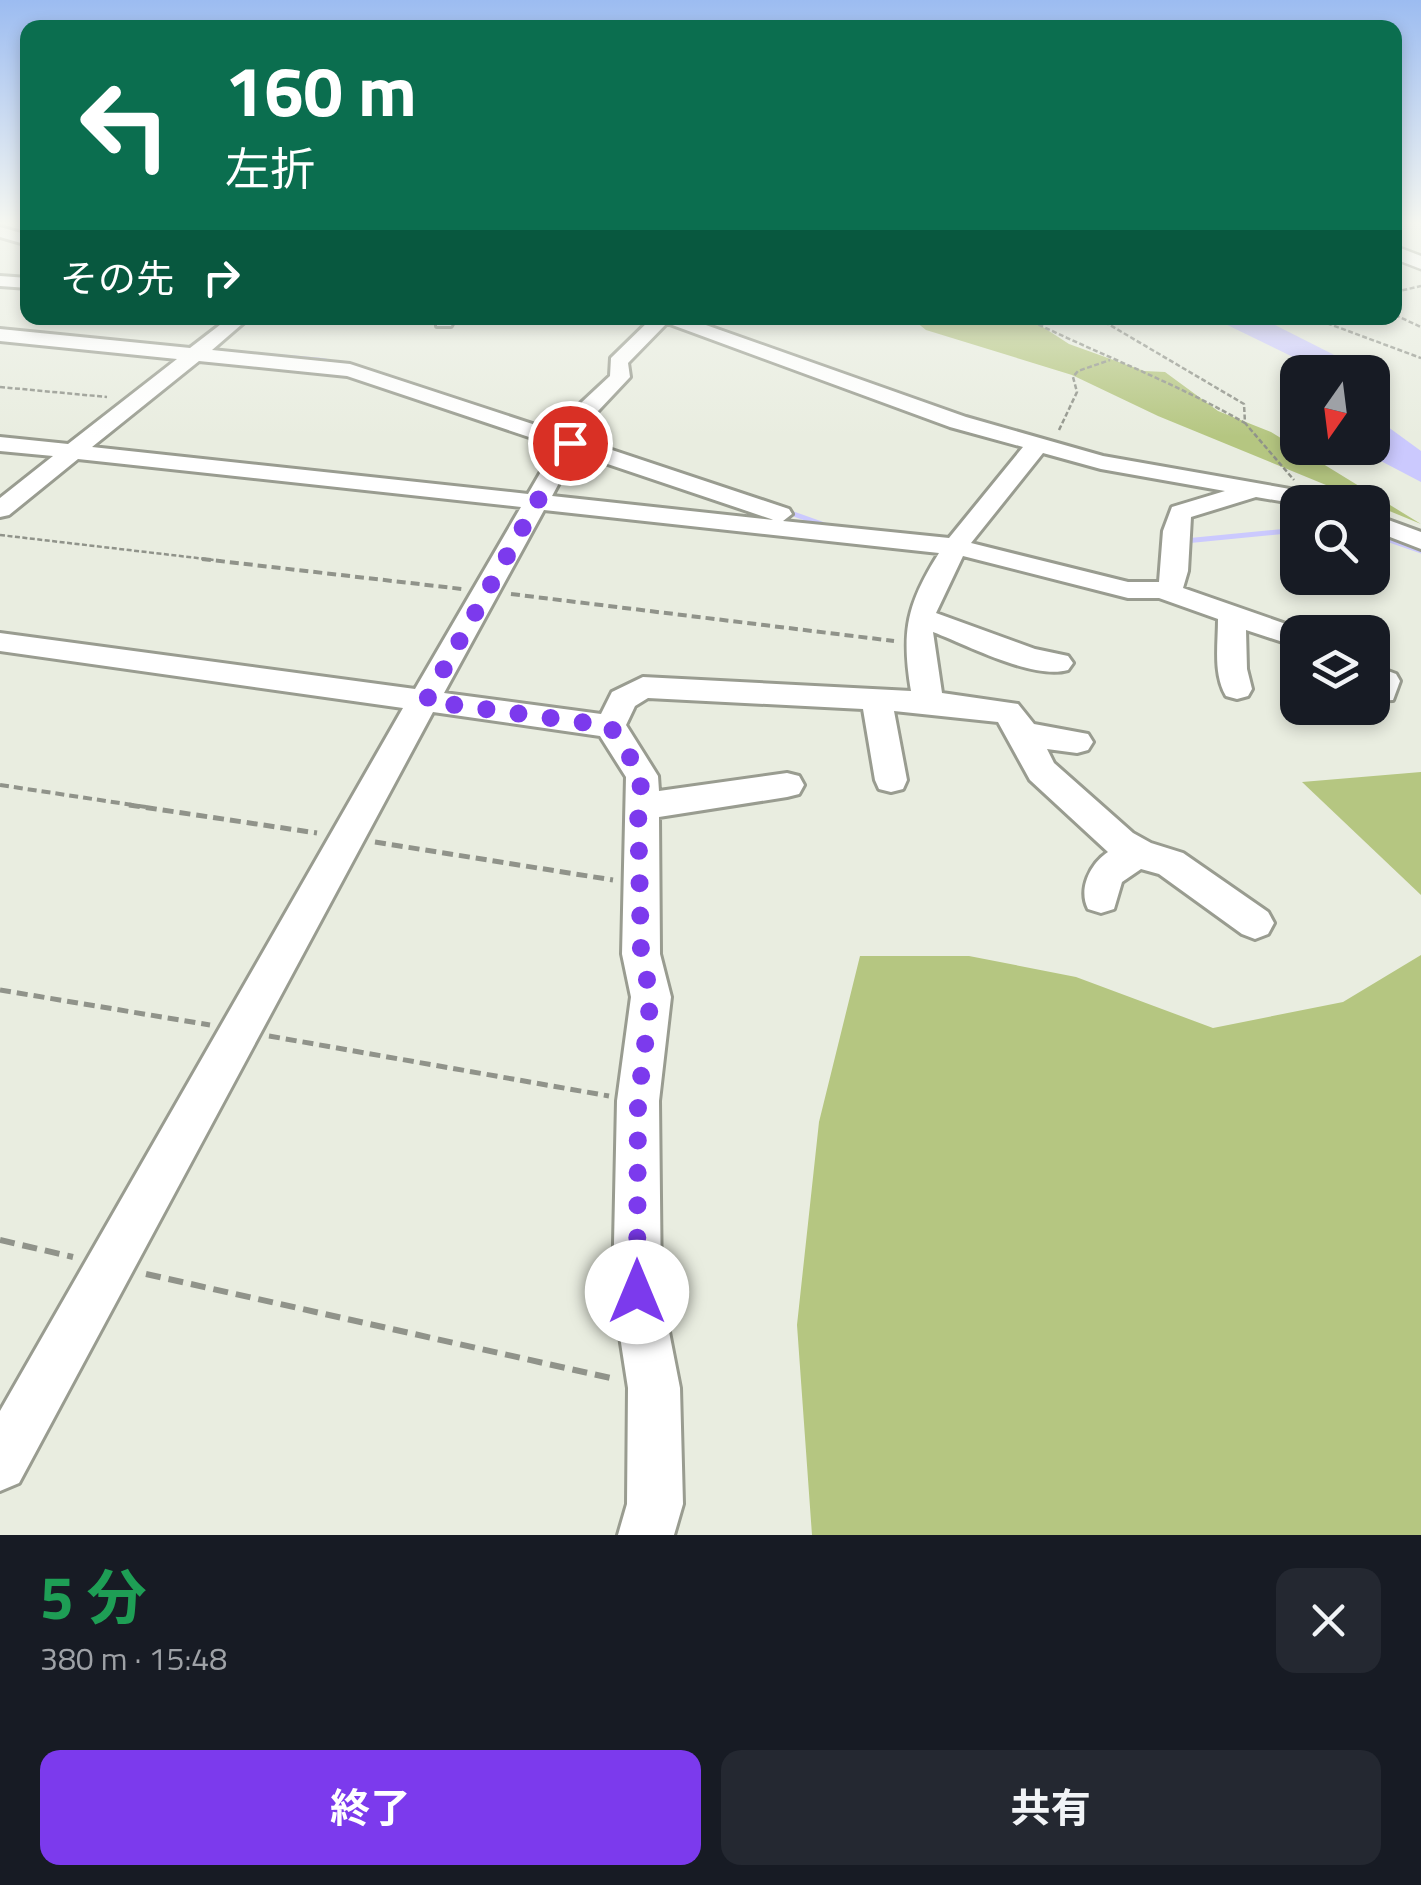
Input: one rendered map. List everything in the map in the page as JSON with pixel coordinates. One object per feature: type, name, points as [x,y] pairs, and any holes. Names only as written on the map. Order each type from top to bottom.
[{"type":"street","points":[[0,510],[231,325]]},
{"type":"street","points":[[0,1464],[238,1030],[589,408],[620,377],[618,362],[655,325]]},
{"type":"street","points":[[689,325],[958,422],[1101,462],[1280,493]]},
{"type":"street","points":[[0,335],[350,370],[839,533]]},
{"type":"street","points":[[0,444],[958,546],[1128,590],[1171,578],[1232,615],[1280,632]]},
{"type":"street","points":[[928,702],[918,644],[921,617],[931,591],[993,497],[1041,445]]},
{"type":"street","points":[[1171,578],[1176,521],[1181,512],[1258,489]]},
{"type":"street","points":[[1390,528],[1421,540]]},
{"type":"street","points":[[1232,615],[1232,670],[1237,690]]},
{"type":"street","points":[[921,617],[1030,658],[1058,664]]},
{"type":"street","points":[[0,642],[610,726],[642,776],[638,806],[641,954],[651,997],[638,1101],[637,1292],[654,1388],[655,1504],[646,1535]]},
{"type":"street","points":[[610,726],[623,699],[644,688],[876,698],[1007,712],[1024,734],[1042,771],[1121,843],[1141,855],[1170,864],[1254,923]]},
{"type":"street","points":[[876,698],[891,780]]},
{"type":"street","points":[[1024,734],[1077,742]]},
{"type":"street","points":[[638,806],[787,785]]},
{"type":"street","points":[[1101,898],[1103,879],[1114,862],[1141,855]]},
{"type":"path","points":[[1038,325],[1110,360],[1184,388],[1246,424],[1304,485]]},
{"type":"path","points":[[1110,325],[1244,404],[1246,424]]},
{"type":"path","points":[[1332,325],[1421,358]]},
{"type":"path","points":[[1041,445],[1066,419],[1077,392],[1073,377],[1078,371],[1110,360]]},
{"type":"path","points":[[0,387],[136,400]]},
{"type":"path","points":[[0,785],[640,885]]},
{"type":"path","points":[[0,990],[638,1101]]},
{"type":"path","points":[[0,1240],[654,1388]]},
{"type":"green space","points":[[920,325],[1040,325],[1069,344],[1144,371],[1165,372],[1218,411],[1271,432],[1280,438],[1280,465],[1325,465],[1357,485],[1326,485],[1158,416],[1072,375]]},
{"type":"green space","points":[[1390,505],[1421,524],[1390,511]]},
{"type":"green space","points":[[1421,772],[1421,895],[1302,782]]},
{"type":"green space","points":[[1421,955],[1421,1535],[812,1535],[797,1325],[819,1122],[860,956],[969,956],[1076,977],[1213,1028],[1343,1002]]},
{"type":"water","points":[[1227,325],[1275,325],[1334,355],[1289,355]]},
{"type":"water","points":[[1390,428],[1421,451],[1421,482],[1388,465]]},
{"type":"waterway","points":[[209,350],[323,360],[367,371]]},
{"type":"waterway","points":[[357,368],[379,374]]},
{"type":"waterway","points":[[788,512],[833,528]]},
{"type":"waterway","points":[[1185,541],[1280,532]]},
{"type":"waterway","points":[[1390,540],[1421,551]]},
{"type":"route","points":[[570,443],[426,701],[610,726],[642,776],[638,806],[641,954],[651,997],[638,1101],[637,1292]]}]
